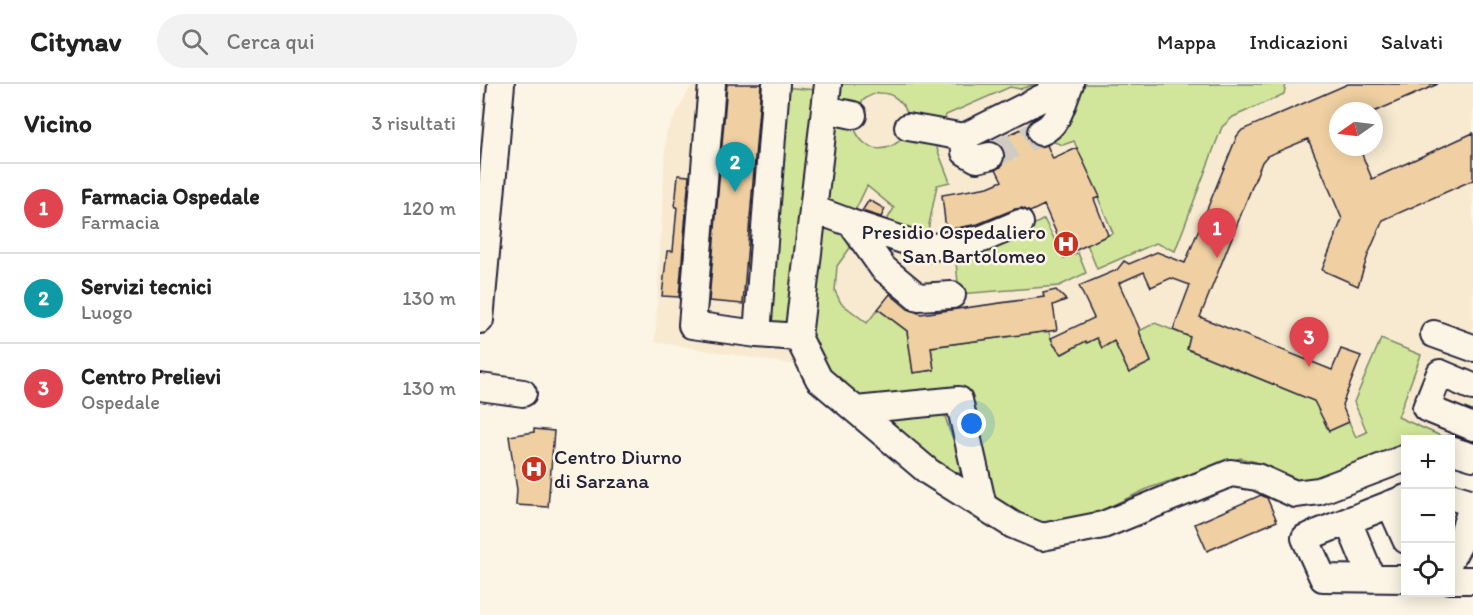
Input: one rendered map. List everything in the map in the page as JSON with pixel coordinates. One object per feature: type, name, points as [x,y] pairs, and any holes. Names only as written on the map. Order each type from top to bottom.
[{"type":"street","points":[[480,320],[501,84]]},
{"type":"street","points":[[712,84],[692,325],[798,337]]},
{"type":"street","points":[[757,334],[776,84]]},
{"type":"street","points":[[909,127],[964,137],[1046,96],[1057,84]]},
{"type":"street","points":[[1041,132],[1048,130],[1057,116],[1070,84]]},
{"type":"street","points":[[853,115],[827,96],[798,337],[819,379],[929,472],[982,506],[1013,525],[1042,537],[1103,525],[1231,473],[1257,477],[1295,494],[1319,491],[1401,460]]},
{"type":"street","points":[[964,137],[965,152],[977,159],[990,156]]},
{"type":"street","points":[[813,209],[927,248],[982,239],[1020,223]]},
{"type":"street","points":[[851,223],[883,268],[918,297],[952,295]]},
{"type":"street","points":[[1434,334],[1473,348]]},
{"type":"street","points":[[1473,387],[1440,373],[1426,408],[1473,427]]},
{"type":"street","points":[[480,387],[523,393]]},
{"type":"street","points":[[856,410],[959,400],[982,506]]},
{"type":"street","points":[[1455,452],[1473,457]]},
{"type":"street","points":[[1455,498],[1473,504],[1455,551]]},
{"type":"street","points":[[1398,501],[1305,538],[1323,578],[1401,579]]},
{"type":"street","points":[[1348,521],[1372,579]]},
{"type":"street","points":[[1455,580],[1473,580]]},
{"type":"shaded area","name":"Presidio Ospedaliero San Bartolomeo","points":[[692,84],[1473,84],[1473,459],[1455,444],[1455,435],[1401,435],[1399,470],[1296,513],[1266,475],[1057,544],[1023,538],[808,367],[655,342],[666,133]]},
{"type":"green space","points":[[838,84],[1036,84],[1020,89],[1010,87],[946,115],[942,126],[909,118],[900,102],[887,94],[872,95],[857,107],[835,102]]},
{"type":"green space","points":[[1080,84],[1286,84],[1284,94],[1233,117],[1222,127],[1175,251],[1156,243],[1097,269],[1087,244],[1113,233],[1074,141],[1063,145],[1048,140]]},
{"type":"green space","points":[[782,87],[817,90],[793,330],[761,328]]},
{"type":"green space","points":[[832,118],[853,123],[862,140],[875,148],[882,149],[890,146],[905,135],[934,141],[950,182],[937,185],[927,235],[884,225],[894,208],[867,186],[854,213],[822,199]]},
{"type":"green space","points":[[1044,219],[1064,258],[1078,253],[1086,273],[1059,286],[959,294],[955,251],[1005,241]]},
{"type":"green space","points":[[826,223],[849,236],[850,248],[837,266],[835,291],[841,303],[867,323],[878,309],[907,331],[913,373],[934,370],[931,347],[1048,331],[1054,345],[1062,354],[1068,351],[1067,344],[1097,338],[1102,348],[1114,341],[1129,373],[1151,362],[1139,331],[1155,323],[1190,337],[1187,349],[1314,401],[1349,422],[1356,437],[1367,432],[1354,402],[1381,339],[1421,355],[1398,417],[1439,435],[1401,435],[1401,449],[1327,477],[1301,483],[1283,479],[1256,462],[1240,458],[1149,488],[1064,526],[1028,521],[1001,504],[984,482],[970,394],[851,401],[829,379],[813,341],[809,325],[820,227]]},
{"type":"green space","points":[[943,408],[960,456],[960,473],[954,477],[877,413]]},
{"type":"building","points":[[727,84],[761,84],[743,304],[709,301]]},
{"type":"building","points":[[1348,84],[1438,84],[1383,108],[1383,102],[1329,102],[1329,156],[1363,156],[1372,179],[1473,133],[1473,180],[1383,220],[1358,286],[1322,270],[1342,219],[1308,139],[1267,156],[1262,162],[1200,317],[1332,370],[1341,349],[1361,356],[1342,405],[1349,422],[1329,431],[1314,401],[1187,349],[1190,337],[1173,330],[1190,285],[1171,278],[1151,287],[1144,272],[1119,283],[1140,330],[1151,362],[1129,373],[1114,341],[1102,348],[1097,338],[1087,343],[1086,341],[1062,354],[1051,338],[1094,318],[1079,286],[1117,270],[1124,261],[1129,264],[1157,252],[1185,263],[1237,136],[1242,130]]},
{"type":"building","points":[[1028,126],[1026,132],[1028,140],[1040,147],[1047,145],[1053,159],[1077,148],[1100,197],[1094,199],[1108,235],[1066,255],[1044,205],[1030,212],[1022,208],[1015,209],[978,224],[946,230],[942,195],[988,187],[1002,181],[996,169],[1001,167],[1005,153],[1001,145],[993,142]]},
{"type":"building","points":[[678,175],[689,176],[679,297],[662,296],[667,251],[673,251]]},
{"type":"building","points":[[869,200],[885,209],[881,217],[862,211]]},
{"type":"building","points":[[1056,290],[1066,300],[1053,305],[1057,330],[931,347],[934,370],[913,373],[907,331],[878,309],[890,294],[908,309],[921,314],[1044,297],[1043,293]]},
{"type":"building","points":[[534,429],[554,431],[548,507],[516,505],[517,490],[509,436],[534,432]]},
{"type":"building","points":[[1261,495],[1267,498],[1277,521],[1207,551],[1195,524]]},
{"type":"tunnel","points":[[990,156],[1041,132]]},
{"type":"place","name":"Servizi tecnici","points":[[735,192]]},
{"type":"place","name":"Presidio Ospedaliero San Bartolomeo","points":[[1066,244]]},
{"type":"place","name":"Farmacia Ospedale","points":[[1217,258]]},
{"type":"place","name":"Centro Prelievi","points":[[1309,367]]},
{"type":"place","name":"Centro Diurno di Sarzana","points":[[534,469]]}]
